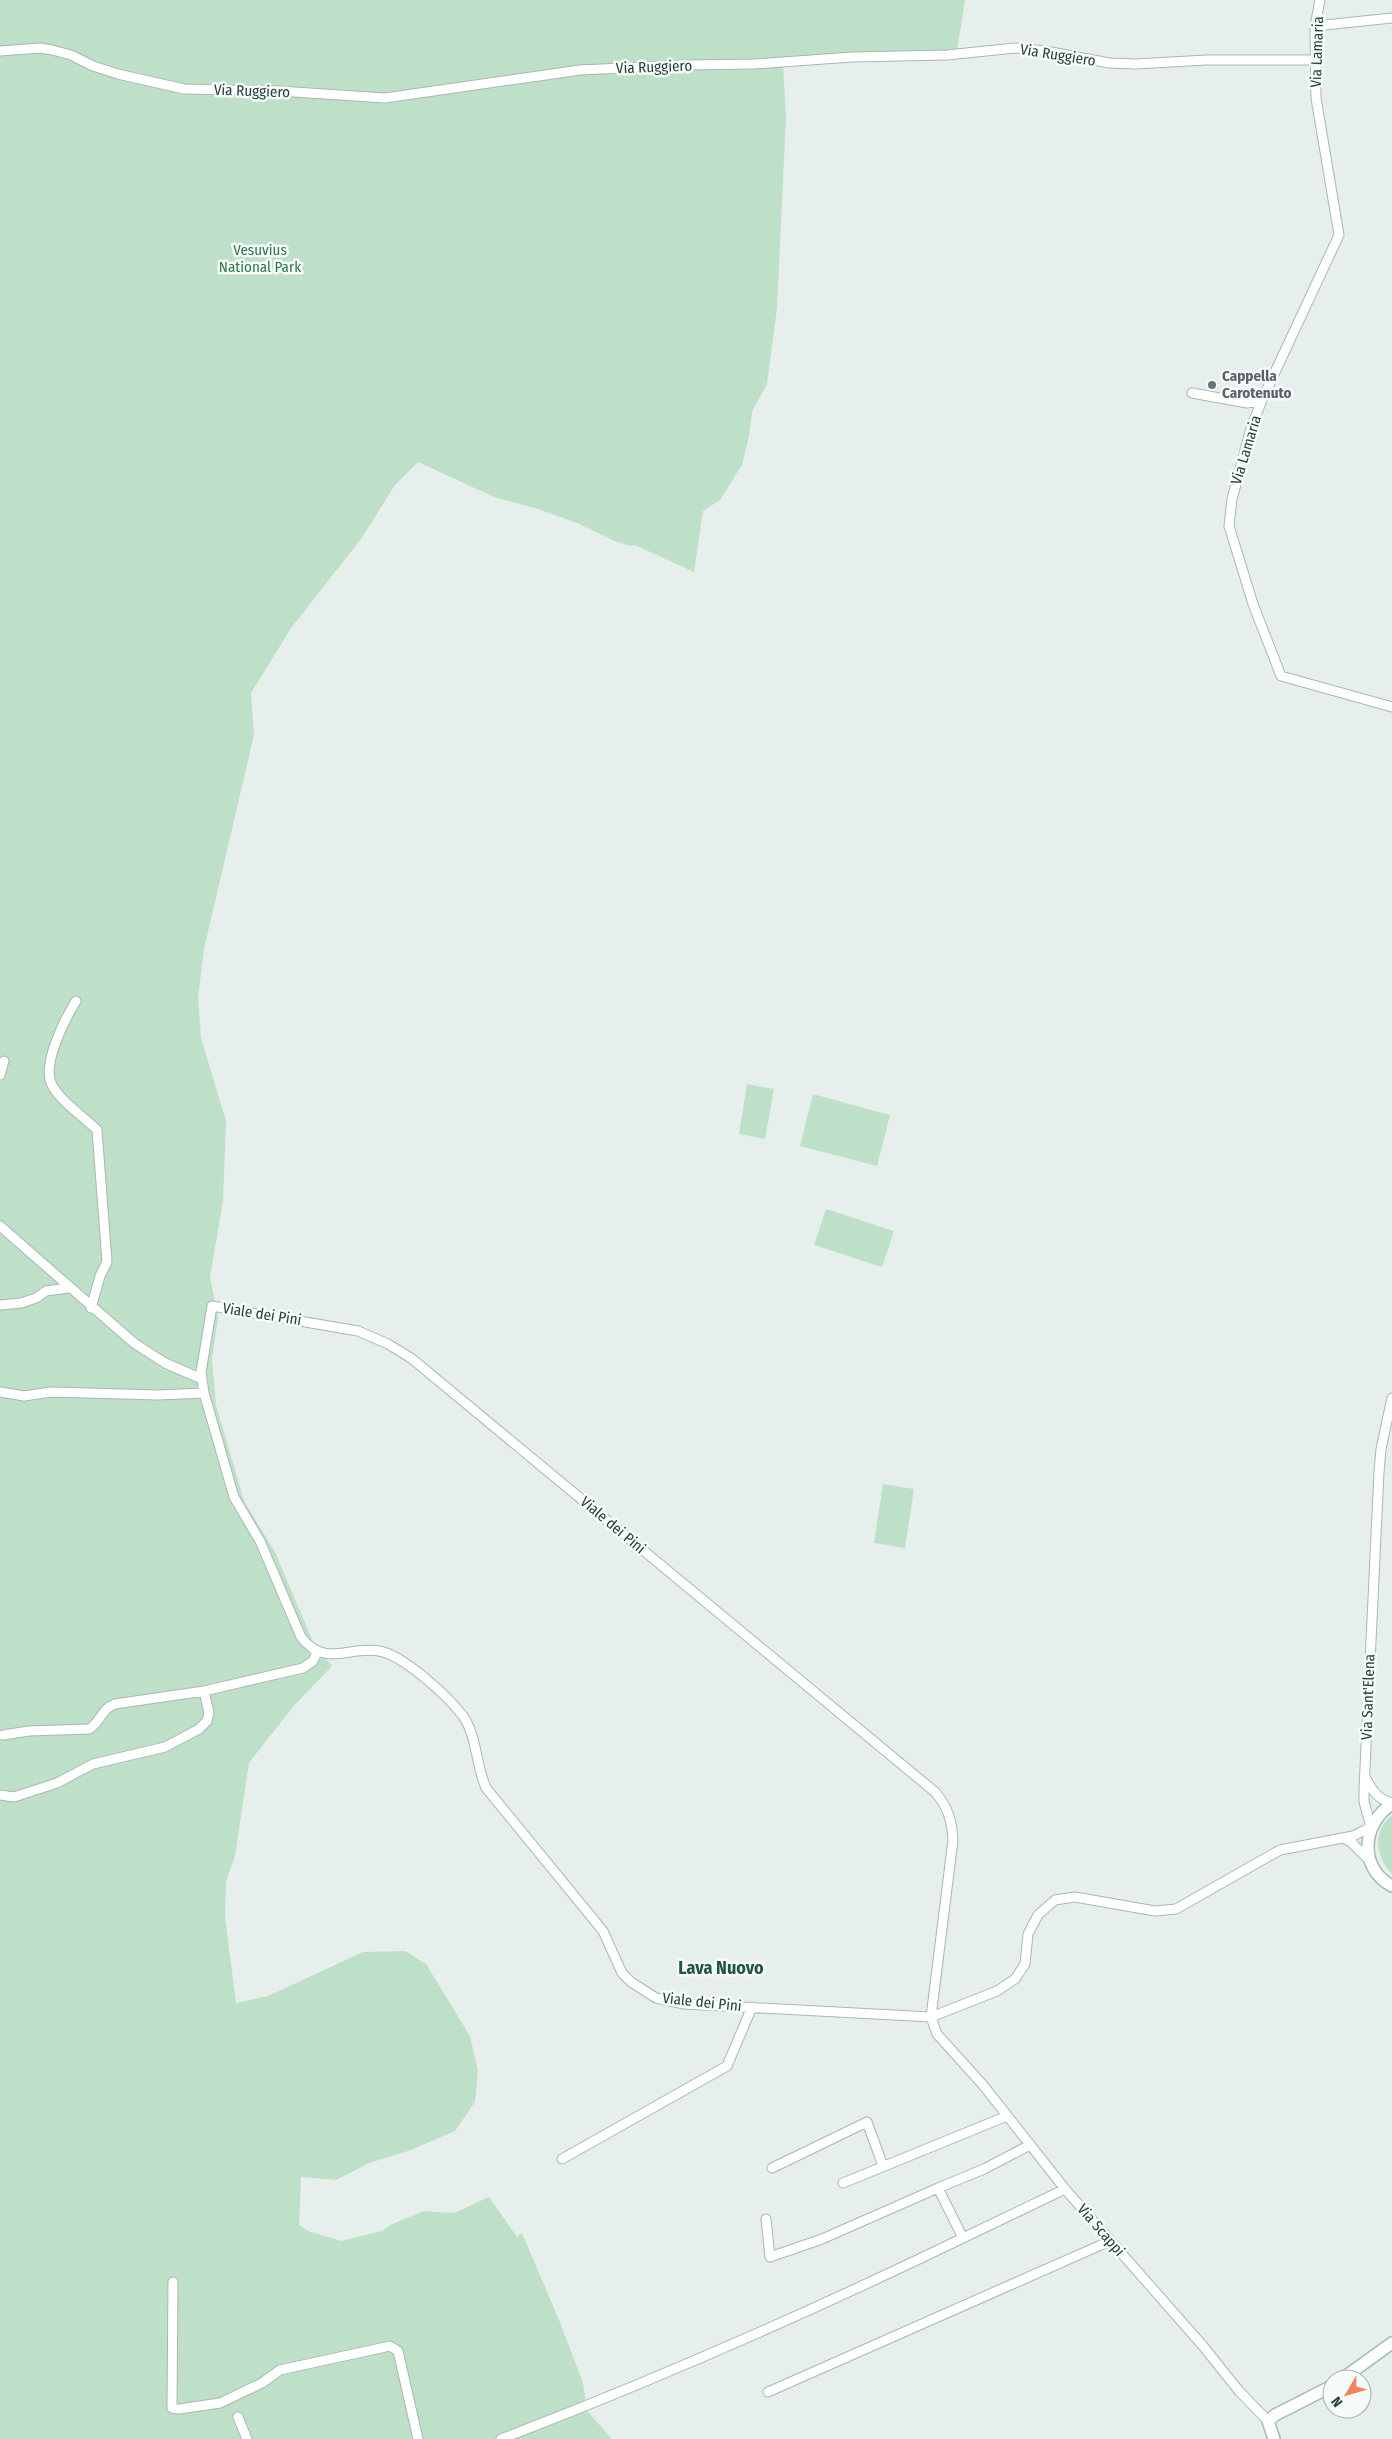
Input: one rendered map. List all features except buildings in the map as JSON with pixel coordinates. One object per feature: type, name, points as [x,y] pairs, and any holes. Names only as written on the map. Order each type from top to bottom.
[{"type":"street","name":"Via Lamaria","points":[[1320,0],[1315,26],[1316,98],[1339,235],[1262,400],[1251,428],[1232,498],[1229,526],[1253,604],[1281,676],[1392,707]]},
{"type":"street","points":[[1315,26],[1392,18]]},
{"type":"street","name":"Via Ruggiero","points":[[0,51],[40,48],[52,50],[71,55],[118,74],[184,89],[278,91],[385,98],[580,70],[754,64],[852,57],[947,55],[1015,48],[1046,51],[1109,63],[1136,64],[1206,60],[1315,60]]},
{"type":"street","points":[[1192,393],[1246,403],[1262,400]]},
{"type":"street","points":[[76,1001],[61,1026],[55,1045],[50,1079],[58,1093],[97,1130],[106,1262],[91,1308]]},
{"type":"street","points":[[0,1075],[4,1061]]},
{"type":"street","points":[[0,1226],[68,1288],[134,1344],[165,1363],[202,1379]]},
{"type":"street","points":[[0,1305],[21,1303],[36,1298],[46,1291],[68,1288]]},
{"type":"street","name":"Viale dei Pini","points":[[212,1306],[358,1331],[388,1344],[411,1358],[935,1792],[944,1803],[949,1814],[953,1840],[931,2017],[684,2004],[656,1998],[631,1982],[622,1973],[602,1931],[486,1788],[480,1776],[471,1735],[464,1717],[450,1701],[406,1665],[380,1651],[327,1655],[317,1652],[301,1638],[260,1542],[234,1497],[204,1394],[202,1379],[201,1372],[212,1306]]},
{"type":"street","points":[[0,1392],[24,1396],[51,1392],[204,1394]]},
{"type":"street","name":"Via Sant'Elena","points":[[1371,1827],[1364,1802],[1372,1616],[1381,1449],[1392,1398]]},
{"type":"street","points":[[3,1735],[29,1731],[89,1730],[94,1726],[104,1710],[115,1704],[204,1691],[303,1668],[313,1661],[317,1652]]},
{"type":"street","points":[[0,1795],[14,1797],[57,1783],[93,1764],[164,1747],[199,1729],[207,1722],[209,1713],[204,1691]]},
{"type":"street","points":[[1365,1777],[1374,1793],[1382,1800],[1392,1803]]},
{"type":"street","points":[[1370,1860],[1368,1837],[1371,1827],[1380,1813],[1392,1803]]},
{"type":"street","points":[[931,2017],[997,1991],[1015,1979],[1025,1964],[1028,1934],[1038,1915],[1055,1900],[1075,1897],[1155,1911],[1176,1909],[1280,1850],[1354,1836],[1371,1827]]},
{"type":"street","points":[[1343,1838],[1351,1842],[1370,1860],[1382,1879],[1392,1886]]},
{"type":"street","points":[[562,2159],[726,2066],[752,2007]]},
{"type":"street","name":"Via Scappi","points":[[931,2017],[937,2034],[983,2085],[1065,2189],[1203,2346],[1239,2391],[1268,2421],[1274,2439]]},
{"type":"street","points":[[843,2183],[1007,2116]]},
{"type":"street","points":[[772,2168],[867,2122],[883,2166]]},
{"type":"street","points":[[766,2219],[770,2256],[822,2239],[984,2169],[1030,2146]]},
{"type":"street","points":[[938,2188],[963,2238]]},
{"type":"street","points":[[501,2439],[623,2392],[888,2273],[1065,2189]]},
{"type":"street","points":[[768,2392],[1110,2241]]},
{"type":"street","points":[[173,2282],[172,2408],[179,2409],[220,2403],[262,2383],[280,2370],[390,2346],[398,2351],[418,2439]]},
{"type":"street","points":[[1356,2369],[1392,2343]]},
{"type":"street","points":[[1268,2421],[1275,2415],[1322,2391]]},
{"type":"street","points":[[238,2418],[247,2439]]},
{"type":"green space","name":"Vesuvius National Park","points":[[0,0],[965,0],[956,57],[942,60],[855,58],[783,64],[786,118],[777,308],[767,384],[752,412],[749,436],[742,465],[720,500],[703,511],[694,572],[635,545],[631,546],[615,541],[577,523],[538,509],[494,497],[418,462],[395,485],[361,539],[291,628],[251,693],[254,735],[204,949],[198,997],[201,1038],[226,1121],[223,1201],[210,1277],[218,1317],[212,1360],[216,1405],[244,1501],[275,1552],[313,1642],[332,1666],[292,1708],[249,1763],[235,1856],[226,1881],[225,1917],[236,2003],[268,1996],[363,1952],[405,1951],[426,1964],[470,2036],[478,2071],[475,2102],[455,2131],[411,2150],[369,2163],[336,2180],[301,2177],[299,2225],[308,2231],[341,2241],[382,2231],[392,2224],[424,2211],[454,2213],[489,2197],[517,2237],[522,2233],[559,2320],[583,2383],[587,2411],[612,2439],[0,2439]]},
{"type":"green space","points":[[747,1084],[774,1089],[765,1139],[739,1134]]},
{"type":"green space","points":[[813,1094],[890,1115],[877,1166],[800,1146]]},
{"type":"green space","points":[[826,1209],[894,1231],[882,1267],[814,1245]]},
{"type":"green space","points":[[883,1484],[914,1489],[905,1548],[874,1543]]},
{"type":"green space","points":[[1392,1815],[1392,1874],[1382,1860],[1378,1844],[1381,1829]]},
{"type":"place","name":"Cappella Carotenuto","points":[[1212,385]]},
{"type":"district","name":"Lava Nuovo","points":[[721,1968]]}]
